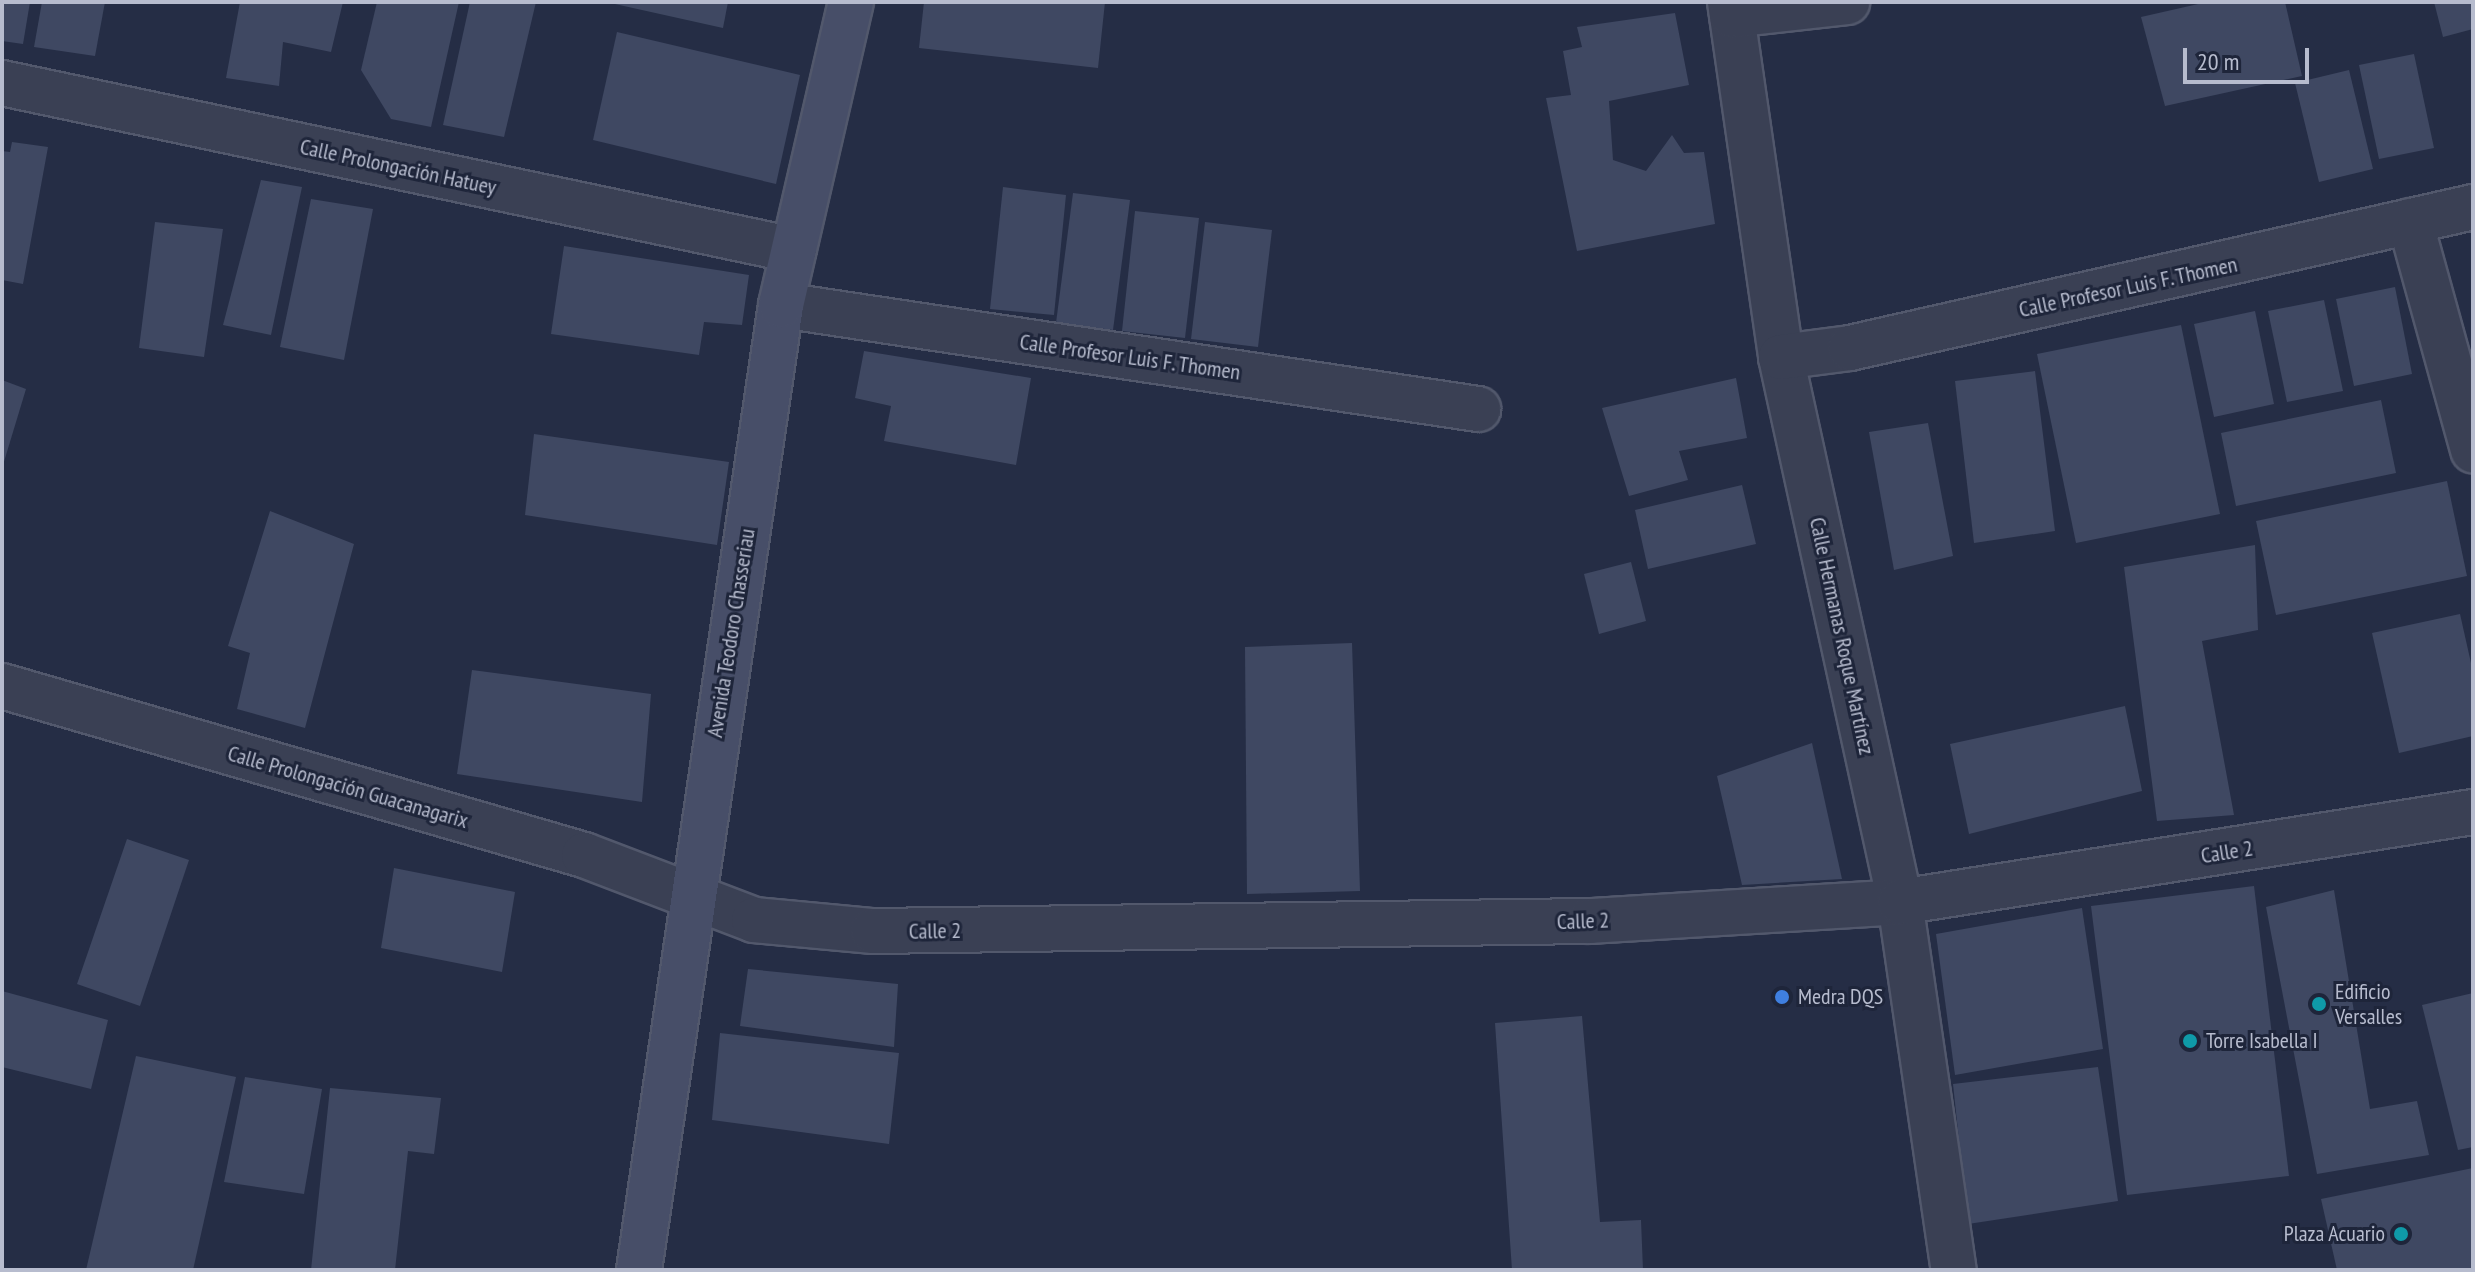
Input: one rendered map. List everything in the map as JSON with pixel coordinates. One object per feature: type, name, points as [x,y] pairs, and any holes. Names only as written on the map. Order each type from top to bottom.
[{"type":"street","name":"Avenida Teodoro Chasseriau","points":[[639,1270],[690,899],[781,305],[851,2]]},
{"type":"street","points":[[1731,9],[1847,2]]},
{"type":"street","name":"Calle Hermanas Roque Martínez","points":[[1731,9],[1781,357],[1900,902],[1954,1270]]},
{"type":"street","name":"Calle Prolongación Hatuey","points":[[2,83],[794,250]]},
{"type":"street","name":"Calle Profesor Luis F. Thomen","points":[[1781,357],[1850,348],[2473,207]]},
{"type":"street","points":[[2410,221],[2473,450]]},
{"type":"street","name":"Calle Profesor Luis F. Thomen","points":[[781,305],[1478,409]]},
{"type":"street","name":"Calle Prolongación Guacanagarix","points":[[2,686],[584,855],[690,899]]},
{"type":"street","name":"Calle 2","points":[[690,899],[754,920],[873,931],[1590,921],[1900,902],[2473,812]]},
{"type":"building","points":[[2,2],[30,2],[23,44],[2,41]]},
{"type":"building","points":[[42,2],[105,2],[95,56],[34,47]]},
{"type":"building","points":[[240,2],[343,2],[331,52],[283,42],[279,86],[226,78]]},
{"type":"building","points":[[377,2],[459,2],[431,127],[391,119],[361,70]]},
{"type":"building","points":[[470,2],[536,2],[504,137],[443,125]]},
{"type":"building","points":[[606,2],[728,2],[723,28]]},
{"type":"building","points":[[924,2],[1105,2],[1098,68],[919,48]]},
{"type":"building","points":[[2207,2],[2285,2],[2302,76],[2165,106],[2141,17]]},
{"type":"building","points":[[2434,2],[2473,2],[2473,29],[2443,37]]},
{"type":"building","points":[[1675,13],[1689,85],[1609,101],[1613,160],[1646,171],[1672,135],[1684,153],[1704,152],[1715,224],[1577,251],[1546,98],[1571,95],[1563,51],[1582,47],[1577,27]]},
{"type":"building","points":[[617,32],[800,75],[776,184],[593,140]]},
{"type":"building","points":[[2414,54],[2434,148],[2379,159],[2359,65]]},
{"type":"building","points":[[2349,70],[2373,169],[2319,182],[2295,83]]},
{"type":"building","points":[[12,142],[48,147],[23,284],[2,280],[2,151],[10,152]]},
{"type":"building","points":[[261,180],[302,187],[271,335],[223,325]]},
{"type":"building","points":[[1003,187],[1066,195],[1054,315],[990,309]]},
{"type":"building","points":[[1073,193],[1130,200],[1113,330],[1056,323]]},
{"type":"building","points":[[311,199],[373,209],[344,360],[280,347]]},
{"type":"building","points":[[1135,211],[1199,218],[1185,338],[1122,331]]},
{"type":"building","points":[[155,222],[223,229],[204,357],[139,348]]},
{"type":"building","points":[[1205,222],[1272,230],[1258,347],[1191,339]]},
{"type":"building","points":[[564,246],[749,275],[742,325],[704,322],[699,355],[551,334]]},
{"type":"building","points":[[2395,287],[2412,374],[2354,386],[2336,299]]},
{"type":"building","points":[[2324,300],[2343,391],[2287,402],[2268,311]]},
{"type":"building","points":[[2255,311],[2274,404],[2214,417],[2194,324]]},
{"type":"building","points":[[2181,325],[2220,514],[2076,543],[2037,354]]},
{"type":"building","points":[[864,351],[1031,378],[1016,465],[884,441],[891,406],[855,398]]},
{"type":"building","points":[[2035,371],[2055,531],[1974,543],[1955,381]]},
{"type":"building","points":[[1736,378],[1747,438],[1679,451],[1688,480],[1629,496],[1602,408]]},
{"type":"building","points":[[2,380],[26,389],[3,465],[2,465]]},
{"type":"building","points":[[2381,400],[2396,473],[2236,506],[2221,433]]},
{"type":"building","points":[[1928,423],[1953,556],[1894,570],[1869,432]]},
{"type":"building","points":[[534,434],[729,462],[717,545],[525,515]]},
{"type":"building","points":[[2447,481],[2467,576],[2276,615],[2256,521]]},
{"type":"building","points":[[1742,485],[1756,544],[1648,569],[1635,510]]},
{"type":"building","points":[[270,511],[354,544],[305,728],[237,709],[250,653],[228,646]]},
{"type":"building","points":[[2255,545],[2258,630],[2202,641],[2234,815],[2157,821],[2124,567]]},
{"type":"building","points":[[1631,562],[1646,621],[1599,634],[1584,574]]},
{"type":"building","points":[[2460,614],[2473,672],[2473,736],[2399,753],[2372,633]]},
{"type":"building","points":[[1352,643],[1360,891],[1247,894],[1245,647]]},
{"type":"building","points":[[472,670],[651,694],[642,802],[457,774]]},
{"type":"building","points":[[2125,706],[2142,791],[1969,834],[1950,744]]},
{"type":"building","points":[[1812,743],[1842,879],[1742,885],[1717,776]]},
{"type":"building","points":[[127,839],[189,860],[140,1006],[77,984]]},
{"type":"building","points":[[394,868],[515,892],[502,972],[381,948]]},
{"type":"building","name":"Torre Isabella I","points":[[2254,886],[2289,1176],[2127,1195],[2091,906]]},
{"type":"building","name":"Edificio Versalles","points":[[2334,890],[2370,1109],[2417,1101],[2429,1155],[2317,1174],[2266,907]]},
{"type":"building","points":[[2082,908],[2103,1049],[1955,1075],[1936,934]]},
{"type":"building","points":[[748,969],[898,984],[894,1047],[740,1026]]},
{"type":"building","points":[[2,991],[108,1020],[91,1089],[2,1067]]},
{"type":"building","points":[[2473,993],[2473,1147],[2458,1150],[2422,1005]]},
{"type":"building","points":[[1582,1016],[1600,1222],[1641,1220],[1643,1270],[1512,1270],[1495,1023]]},
{"type":"building","points":[[720,1033],[899,1053],[889,1144],[712,1120]]},
{"type":"building","points":[[136,1056],[236,1077],[193,1270],[86,1270]]},
{"type":"building","points":[[2098,1067],[2118,1201],[1968,1224],[1953,1084]]},
{"type":"building","points":[[245,1077],[322,1089],[304,1194],[224,1182]]},
{"type":"building","points":[[330,1088],[441,1098],[434,1154],[408,1151],[395,1270],[311,1270]]},
{"type":"building","name":"Plaza Acuario","points":[[2473,1168],[2473,1270],[2337,1270],[2321,1199]]},
{"type":"place","name":"Medra DQS","points":[[1782,997]]},
{"type":"place","name":"Edificio Versalles","points":[[2319,1004]]},
{"type":"place","name":"Torre Isabella I","points":[[2190,1041]]},
{"type":"place","name":"Plaza Acuario","points":[[2401,1234]]}]
